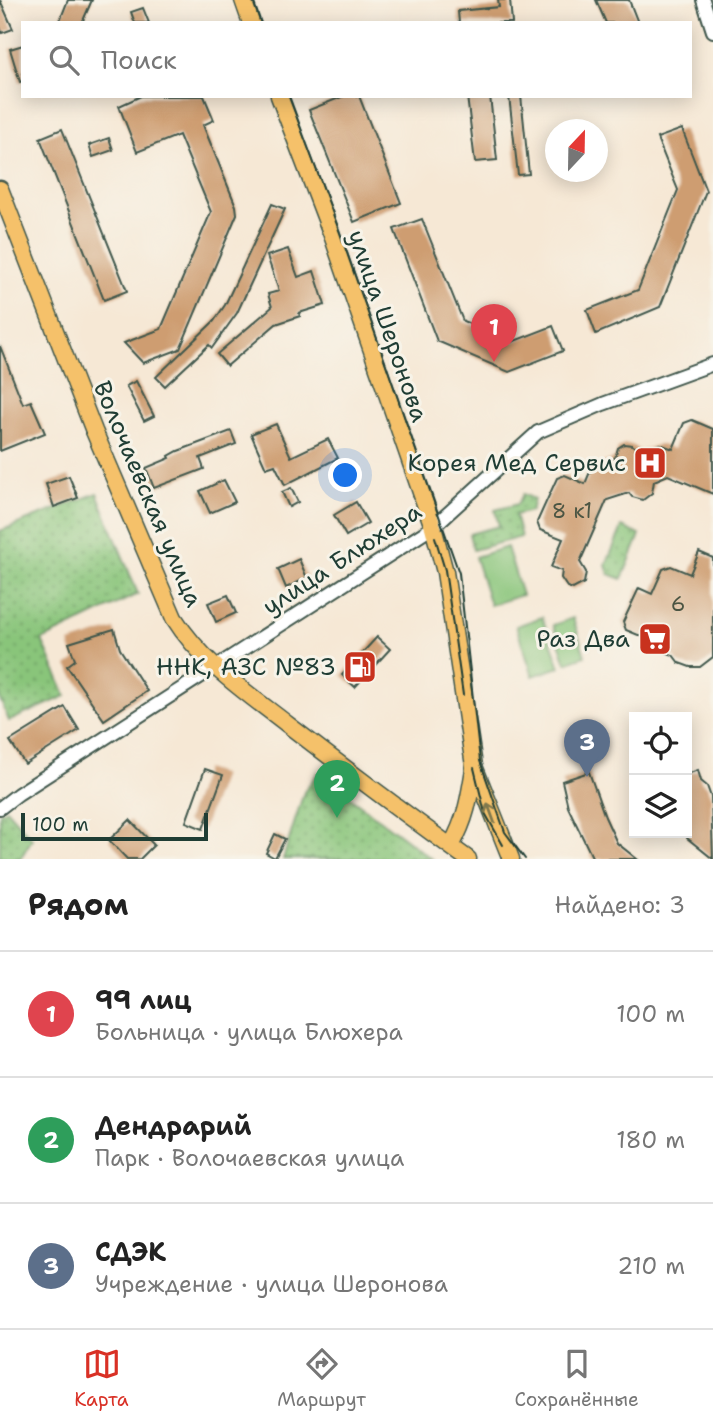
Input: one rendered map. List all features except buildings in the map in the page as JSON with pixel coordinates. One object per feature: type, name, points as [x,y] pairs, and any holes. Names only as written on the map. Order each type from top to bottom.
[{"type":"main road","points":[[243,0],[250,21]]},
{"type":"main road","name":"улица Шеронова","points":[[280,98],[332,235],[433,527],[445,572],[474,766],[511,859]]},
{"type":"main road","name":"Волочаевская улица","points":[[0,189],[94,431],[174,618],[183,631],[214,666],[468,859]]},
{"type":"main road","points":[[451,846],[463,826],[468,810],[474,766]]},
{"type":"street","points":[[703,0],[713,31]]},
{"type":"street","name":"улица Блюхера","points":[[0,808],[214,666],[433,527],[538,432],[603,404],[713,364]]},
{"type":"green space","points":[[97,493],[138,594],[42,640],[66,696],[9,721],[0,699],[0,531]]},
{"type":"green space","points":[[523,494],[534,499],[531,511],[515,515],[521,537],[473,550],[469,534],[499,526],[495,510],[518,504]]},
{"type":"green space","points":[[622,527],[640,535],[622,579],[609,574],[606,565]]},
{"type":"green space","points":[[507,547],[522,595],[490,605],[475,557]]},
{"type":"green space","points":[[542,617],[560,667],[533,676],[516,626]]},
{"type":"green space","points":[[573,618],[585,656],[566,663],[553,625]]},
{"type":"green space","points":[[318,773],[432,859],[283,859],[304,792]]},
{"type":"green space","points":[[6,809],[32,839],[20,859],[0,859],[0,813]]},
{"type":"tram line","points":[[253,0],[260,21]]},
{"type":"tram line","points":[[290,98],[459,573],[480,761],[505,832],[525,859]]},
{"type":"tram line","points":[[435,537],[445,570],[463,695]]},
{"type":"tram line","points":[[474,768],[485,813],[503,845]]},
{"type":"place","name":"99 лиц","points":[[494,362]]},
{"type":"place","name":"Корея Мед Сервис","points":[[650,463]]},
{"type":"place","name":"Раз Два","points":[[655,639]]},
{"type":"place","name":"ННК, АЗС №83","points":[[360,667]]},
{"type":"place","name":"СДЭК","points":[[587,777]]},
{"type":"place","name":"Дендрарий","points":[[337,818]]}]
